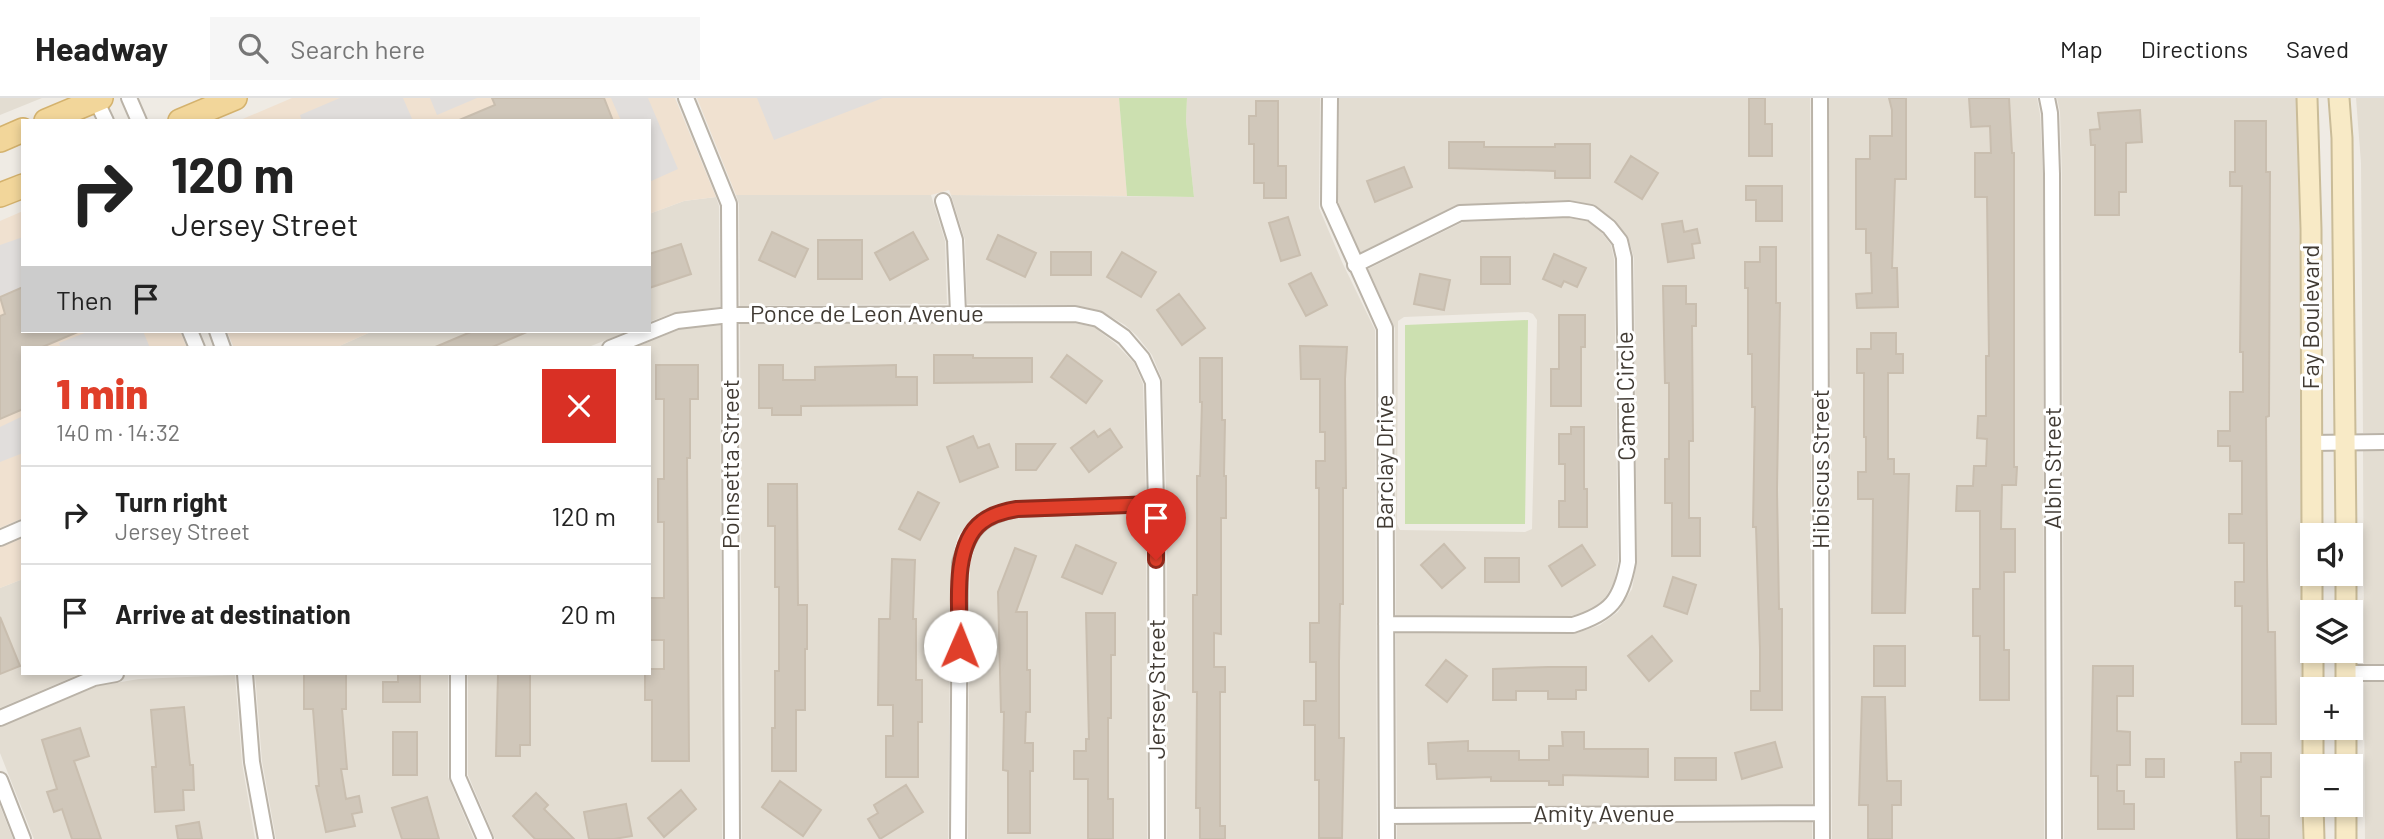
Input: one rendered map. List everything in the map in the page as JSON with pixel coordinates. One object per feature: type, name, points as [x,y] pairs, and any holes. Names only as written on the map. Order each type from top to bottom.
[{"type":"main road","points":[[185,119],[235,98]]},
{"type":"main road","name":"Fay Boulevard","points":[[2306,98],[2311,229],[2312,523]]},
{"type":"main road","name":"Fay Boulevard","points":[[2339,98],[2342,138],[2346,523]]},
{"type":"main road","points":[[53,119],[101,106]]},
{"type":"main road","points":[[0,140],[21,131]]},
{"type":"main road","points":[[0,195],[21,187]]},
{"type":"main road","points":[[2313,817],[2314,839]]},
{"type":"main road","points":[[2346,817],[2346,839]]},
{"type":"street","points":[[128,98],[138,119]]},
{"type":"street","name":"Poinsetta Street","points":[[686,98],[729,204],[732,839]]},
{"type":"street","name":"Barclay Drive","points":[[1330,98],[1329,204],[1385,328],[1387,839]]},
{"type":"street","name":"Hibiscus Street","points":[[1819,98],[1822,839]]},
{"type":"street","name":"Albin Street","points":[[2047,98],[2053,187],[2054,839]]},
{"type":"street","points":[[943,201],[955,240],[958,313]]},
{"type":"street","name":"Camel Circle","points":[[1355,265],[1460,213],[1569,209],[1591,214],[1609,227],[1620,241],[1624,258],[1628,562],[1623,585],[1612,606],[1594,618],[1573,625],[1386,624]]},
{"type":"street","name":"Ponce de Leon Avenue","points":[[651,331],[677,321],[730,315],[1075,314],[1098,319],[1124,337]]},
{"type":"street","name":"Ponce de Leon Avenue","points":[[615,346],[647,333]]},
{"type":"street","name":"Jersey Street","points":[[1124,337],[1142,358],[1153,382],[1157,839]]},
{"type":"street","points":[[2311,443],[2384,442]]},
{"type":"street","points":[[958,839],[960,563],[967,541],[980,523],[999,513],[1017,509],[1156,504]]},
{"type":"street","points":[[0,538],[21,529]]},
{"type":"street","points":[[2363,677],[2384,673]]},
{"type":"street","points":[[0,718],[94,678],[110,675]]},
{"type":"street","points":[[245,675],[252,762],[266,839]]},
{"type":"street","points":[[458,675],[458,777],[485,839]]},
{"type":"street","points":[[0,780],[23,839]]},
{"type":"street","name":"Amity Avenue","points":[[1387,816],[1822,813]]},
{"type":"shaded area","points":[[0,98],[42,98],[0,115]]},
{"type":"shaded area","points":[[292,98],[675,98],[716,197],[684,201],[651,213],[651,119],[243,119]]},
{"type":"shaded area","points":[[340,98],[403,98],[412,119],[301,119],[300,115]]},
{"type":"shaded area","points":[[430,98],[477,98],[437,115]]},
{"type":"shaded area","points":[[611,98],[648,98],[678,169],[651,181],[651,119],[620,119]]},
{"type":"shaded area","points":[[697,98],[1119,98],[1127,196],[951,195],[949,190],[931,195],[736,195]]},
{"type":"shaded area","points":[[757,98],[883,98],[774,140]]},
{"type":"shaded area","points":[[1187,98],[1320,98],[1319,208],[1375,330],[1377,839],[1167,839],[1167,513],[1162,379],[1152,355],[1137,336],[1125,325],[1101,311],[1075,305],[967,304],[965,240],[951,195],[1194,197],[1186,121]]},
{"type":"shaded area","points":[[1339,98],[1810,98],[1812,804],[1397,807],[1396,633],[1577,633],[1600,625],[1618,612],[1632,589],[1637,562],[1634,258],[1628,237],[1615,220],[1593,205],[1569,200],[1456,205],[1360,253],[1338,203]]},
{"type":"shaded area","points":[[1829,98],[2037,98],[2043,174],[2044,839],[1832,839]]},
{"type":"shaded area","points":[[2057,98],[2297,98],[2301,299],[2302,839],[2064,839],[2060,112]]},
{"type":"shaded area","points":[[2356,98],[2384,98],[2384,433],[2363,433],[2361,163]]},
{"type":"shaded area","points":[[736,195],[931,195],[945,241],[947,304],[740,306],[739,204]]},
{"type":"shaded area","points":[[716,197],[719,206],[720,307],[673,313],[651,321],[651,213],[684,201]]},
{"type":"shaded area","points":[[21,212],[21,333],[181,333],[186,346],[21,346],[21,519],[0,528],[0,221]]},
{"type":"shaded area","points":[[1568,218],[1587,221],[1602,233],[1611,245],[1614,259],[1618,561],[1614,582],[1604,600],[1589,611],[1571,616],[1396,616],[1395,328],[1368,269],[1463,222]],"holes":[[[1528,312],[1537,320],[1532,529],[1525,532],[1400,530],[1397,524],[1398,321],[1404,317]]]},
{"type":"shaded area","points":[[21,238],[21,288],[0,296],[0,245]]},
{"type":"shaded area","points":[[740,323],[1074,323],[1094,327],[1116,344],[1134,363],[1143,384],[1146,496],[1017,500],[997,504],[972,518],[958,536],[951,563],[948,839],[742,839]]},
{"type":"shaded area","points":[[720,325],[722,839],[495,839],[468,775],[468,675],[651,675],[651,346],[638,346],[680,329]]},
{"type":"shaded area","points":[[85,333],[144,333],[149,346],[60,346],[59,343]]},
{"type":"shaded area","points":[[228,333],[369,333],[339,346],[233,346]]},
{"type":"shaded area","points":[[369,333],[624,333],[591,346],[339,346]]},
{"type":"shaded area","points":[[21,417],[21,454],[0,462],[0,427]]},
{"type":"shaded area","points":[[2363,451],[2384,451],[2384,664],[2364,664]]},
{"type":"shaded area","points":[[1146,514],[1147,839],[968,839],[970,564],[976,544],[987,529],[1003,521],[1018,518]]},
{"type":"shaded area","points":[[21,539],[21,580],[0,588],[0,547]]},
{"type":"shaded area","points":[[21,580],[21,675],[78,675],[0,708],[0,588]]},
{"type":"shaded area","points":[[235,675],[242,763],[255,839],[34,839],[0,753],[0,727],[97,686],[139,679]]},
{"type":"shaded area","points":[[255,675],[448,675],[448,777],[474,839],[276,839],[262,761]]},
{"type":"shaded area","points":[[2384,681],[2384,839],[2365,839],[2364,682]]},
{"type":"shaded area","points":[[0,806],[13,839],[0,839]]},
{"type":"shaded area","points":[[1812,822],[1812,839],[1397,839],[1397,824]]},
{"type":"green space","points":[[1119,98],[1187,98],[1186,121],[1194,197],[1127,196]]},
{"type":"green space","points":[[1528,320],[1525,524],[1405,524],[1405,325]]},
{"type":"building","points":[[492,98],[604,98],[612,119],[462,119],[495,105]]},
{"type":"building","points":[[1749,98],[1765,98],[1765,124],[1772,124],[1772,156],[1749,156]]},
{"type":"building","points":[[1889,98],[1906,98],[1906,179],[1895,179],[1892,268],[1897,268],[1898,307],[1857,308],[1856,294],[1872,293],[1871,253],[1866,253],[1866,229],[1856,229],[1856,159],[1870,159],[1870,136],[1892,136]]},
{"type":"building","points":[[1969,98],[2009,98],[2014,153],[2014,467],[2017,467],[2016,485],[2002,485],[2001,529],[2015,529],[2015,572],[2004,572],[2004,650],[2009,650],[2009,700],[1980,700],[1980,636],[1973,636],[1973,589],[1980,589],[1980,511],[1956,511],[1957,486],[1973,486],[1974,466],[1986,466],[1987,439],[1977,438],[1978,416],[1986,416],[1986,356],[1989,356],[1987,197],[1975,197],[1975,153],[1991,153],[1990,126],[1971,127]]},
{"type":"building","points":[[1256,101],[1278,101],[1278,166],[1286,166],[1286,198],[1264,198],[1264,183],[1254,183],[1254,144],[1249,144],[1249,116],[1256,116]]},
{"type":"building","points":[[2140,110],[2142,142],[2126,143],[2126,192],[2119,192],[2119,215],[2095,215],[2095,145],[2091,145],[2090,130],[2100,129],[2098,113]]},
{"type":"building","points":[[2235,121],[2266,121],[2266,172],[2270,172],[2269,416],[2266,417],[2267,563],[2268,632],[2275,632],[2276,724],[2242,724],[2242,606],[2235,606],[2235,582],[2244,582],[2244,543],[2229,543],[2229,514],[2242,514],[2242,461],[2230,461],[2230,446],[2218,446],[2218,431],[2230,431],[2230,392],[2243,392],[2243,352],[2240,352],[2242,186],[2230,186],[2230,172],[2235,172]]},
{"type":"building","points":[[1449,142],[1484,142],[1484,147],[1590,144],[1590,178],[1555,178],[1555,171],[1449,168]]},
{"type":"building","points":[[1631,156],[1658,173],[1642,199],[1615,182]]},
{"type":"building","points":[[1404,167],[1412,187],[1375,202],[1367,181]]},
{"type":"building","points":[[1746,186],[1782,186],[1782,221],[1756,221],[1756,200],[1746,200]]},
{"type":"building","points":[[1288,217],[1300,255],[1281,261],[1269,223]]},
{"type":"building","points":[[1682,221],[1684,232],[1697,229],[1700,243],[1692,244],[1694,258],[1668,262],[1662,224]]},
{"type":"building","points":[[772,232],[808,249],[795,277],[759,260]]},
{"type":"building","points":[[913,232],[928,259],[890,280],[875,253]]},
{"type":"building","points":[[998,235],[1036,253],[1025,277],[987,259]]},
{"type":"building","points":[[818,240],[862,240],[862,279],[818,279]]},
{"type":"building","points":[[681,244],[691,274],[651,287],[651,253]]},
{"type":"building","points":[[1760,247],[1776,247],[1776,303],[1780,303],[1777,490],[1779,609],[1782,609],[1782,710],[1751,710],[1751,691],[1760,691],[1760,649],[1756,527],[1753,527],[1755,407],[1752,407],[1752,354],[1748,354],[1748,288],[1745,288],[1745,262],[1760,262]]},
{"type":"building","points":[[1051,252],[1091,252],[1091,275],[1051,275]]},
{"type":"building","points":[[1122,252],[1156,272],[1141,297],[1107,277]]},
{"type":"building","points":[[1554,254],[1586,268],[1577,287],[1564,281],[1561,287],[1543,279]]},
{"type":"building","points":[[1481,257],[1510,257],[1510,284],[1481,284]]},
{"type":"building","points":[[1311,273],[1327,305],[1306,316],[1289,284]]},
{"type":"building","points":[[1420,274],[1450,280],[1444,310],[1414,304]]},
{"type":"building","points":[[1663,286],[1686,286],[1686,304],[1696,304],[1696,326],[1692,326],[1693,441],[1689,441],[1689,518],[1700,518],[1700,556],[1672,556],[1672,503],[1665,503],[1665,459],[1669,459],[1669,383],[1665,383]]},
{"type":"building","points":[[21,288],[21,333],[75,333],[45,346],[21,346],[21,410],[0,419],[0,316],[5,314],[0,297]]},
{"type":"building","points":[[1179,294],[1205,328],[1182,345],[1157,310]]},
{"type":"building","points":[[1559,315],[1585,315],[1585,347],[1581,347],[1581,406],[1551,406],[1551,369],[1559,369]]},
{"type":"building","points":[[468,333],[524,333],[495,346],[438,346]]},
{"type":"building","points":[[1871,333],[1896,333],[1896,354],[1903,354],[1903,373],[1888,373],[1888,459],[1894,459],[1894,474],[1909,474],[1905,613],[1872,613],[1873,499],[1858,499],[1858,472],[1866,472],[1866,437],[1864,373],[1857,373],[1857,349],[1871,349]]},
{"type":"building","points":[[1300,346],[1347,347],[1346,488],[1343,488],[1343,604],[1340,604],[1339,662],[1339,738],[1344,738],[1342,838],[1319,838],[1315,725],[1304,725],[1304,701],[1316,701],[1316,662],[1310,662],[1310,623],[1319,623],[1319,488],[1316,488],[1316,461],[1325,461],[1325,432],[1320,432],[1320,379],[1301,379]]},
{"type":"building","points":[[934,355],[1032,358],[1032,382],[934,383]]},
{"type":"building","points":[[1067,355],[1102,381],[1086,403],[1051,377]]},
{"type":"building","points":[[1200,358],[1222,358],[1226,518],[1221,518],[1221,634],[1214,633],[1214,667],[1225,667],[1225,692],[1220,692],[1220,826],[1225,826],[1225,839],[1200,839],[1200,808],[1196,808],[1197,692],[1193,692],[1193,595],[1197,595],[1197,476],[1200,476],[1202,402]]},
{"type":"building","points":[[656,365],[698,365],[698,399],[690,399],[690,458],[687,458],[689,761],[652,761],[652,700],[645,700],[645,675],[651,675],[651,669],[664,669],[664,640],[651,640],[651,598],[664,598],[664,522],[658,522],[658,479],[664,479],[664,399],[656,399]]},
{"type":"building","points":[[759,365],[783,365],[783,380],[815,380],[815,367],[896,365],[896,377],[917,377],[917,405],[801,406],[801,415],[772,415],[772,408],[759,408]]},
{"type":"building","points":[[1571,427],[1584,427],[1587,527],[1559,527],[1559,501],[1565,501],[1565,464],[1559,464],[1559,434],[1571,434]]},
{"type":"building","points":[[1110,429],[1122,447],[1089,472],[1071,448],[1094,431],[1098,437]]},
{"type":"building","points":[[973,436],[978,448],[989,444],[998,467],[960,482],[947,447]]},
{"type":"building","points":[[1016,444],[1055,444],[1036,470],[1016,470]]},
{"type":"building","points":[[768,484],[797,484],[798,605],[807,605],[807,649],[805,710],[796,710],[796,771],[772,771],[775,671],[779,671],[779,587],[775,587],[775,526],[768,526]]},
{"type":"building","points":[[918,492],[939,503],[920,540],[899,529]]},
{"type":"building","points":[[1444,544],[1465,568],[1442,588],[1421,565]]},
{"type":"building","points":[[1076,545],[1116,563],[1102,594],[1062,577]]},
{"type":"building","points":[[1582,545],[1595,565],[1562,586],[1549,566]]},
{"type":"building","points":[[1015,548],[1036,556],[1016,612],[1027,612],[1030,712],[1026,712],[1025,743],[1033,743],[1030,833],[1008,833],[1008,771],[1003,770],[1004,712],[1001,712],[998,592]]},
{"type":"building","points":[[1485,558],[1519,558],[1519,582],[1485,582]]},
{"type":"building","points":[[892,559],[915,560],[913,619],[916,619],[916,680],[922,680],[922,722],[918,722],[918,777],[886,777],[886,736],[893,736],[893,705],[878,705],[879,619],[890,619]]},
{"type":"building","points":[[1673,577],[1696,585],[1687,614],[1664,606]]},
{"type":"building","points":[[1086,613],[1115,613],[1115,655],[1111,655],[1111,718],[1108,718],[1108,799],[1113,799],[1113,839],[1088,839],[1088,779],[1074,779],[1074,751],[1086,751],[1086,739],[1089,739]]},
{"type":"building","points":[[0,617],[20,666],[0,674]]},
{"type":"building","points":[[1652,636],[1672,661],[1649,681],[1628,656]]},
{"type":"building","points":[[1874,646],[1905,646],[1905,686],[1874,686]]},
{"type":"building","points":[[1446,660],[1467,676],[1447,702],[1426,685]]},
{"type":"building","points":[[2093,666],[2133,666],[2133,696],[2117,696],[2117,731],[2130,732],[2130,765],[2117,765],[2117,791],[2124,791],[2124,804],[2134,804],[2134,829],[2098,829],[2098,776],[2091,776]]},
{"type":"building","points":[[1586,667],[1586,690],[1576,690],[1576,699],[1548,699],[1548,691],[1516,691],[1516,700],[1493,700],[1493,669]]},
{"type":"building","points":[[304,675],[346,675],[346,709],[342,709],[347,769],[341,769],[346,799],[359,796],[362,812],[352,814],[355,826],[326,832],[316,786],[319,786],[313,709],[304,709]]},
{"type":"building","points":[[398,675],[420,675],[420,702],[383,702],[383,682],[398,682]]},
{"type":"building","points":[[498,675],[530,675],[530,745],[520,745],[520,756],[496,756]]},
{"type":"building","points":[[1862,697],[1885,697],[1887,781],[1901,781],[1901,805],[1892,805],[1892,839],[1868,839],[1868,805],[1859,805]]},
{"type":"building","points":[[184,707],[194,790],[183,790],[184,810],[155,812],[152,767],[156,767],[151,710]]},
{"type":"building","points":[[80,728],[89,756],[74,761],[101,839],[72,839],[62,809],[54,812],[47,792],[57,789],[42,740]]},
{"type":"building","points":[[393,732],[417,732],[417,775],[393,775]]},
{"type":"building","points":[[1562,732],[1584,732],[1584,749],[1648,749],[1648,777],[1563,775],[1563,785],[1549,785],[1549,781],[1491,781],[1491,777],[1437,779],[1436,764],[1429,764],[1428,743],[1468,741],[1468,751],[1519,751],[1519,760],[1549,760],[1549,746],[1563,746]]},
{"type":"building","points":[[1775,742],[1782,767],[1742,779],[1735,753]]},
{"type":"building","points":[[2241,753],[2271,753],[2271,777],[2261,777],[2261,816],[2269,816],[2269,839],[2237,839],[2235,762],[2241,762]]},
{"type":"building","points":[[1675,758],[1716,758],[1716,780],[1675,780]]},
{"type":"building","points":[[2146,759],[2164,759],[2164,777],[2146,777]]},
{"type":"building","points":[[780,781],[821,810],[803,836],[762,807]]},
{"type":"building","points":[[906,785],[923,812],[880,839],[868,819],[878,813],[874,805]]},
{"type":"building","points":[[681,790],[696,809],[664,837],[648,818]]},
{"type":"building","points":[[536,793],[548,805],[544,809],[574,839],[535,839],[513,816]]},
{"type":"building","points":[[427,797],[439,839],[402,839],[392,808]]},
{"type":"building","points":[[626,804],[632,836],[589,839],[584,812]]},
{"type":"building","points":[[199,822],[202,839],[178,839],[176,826]]},
{"type":"route","points":[[960,646],[960,563],[967,541],[980,523],[999,513],[1017,509],[1156,504],[1156,560]]}]
